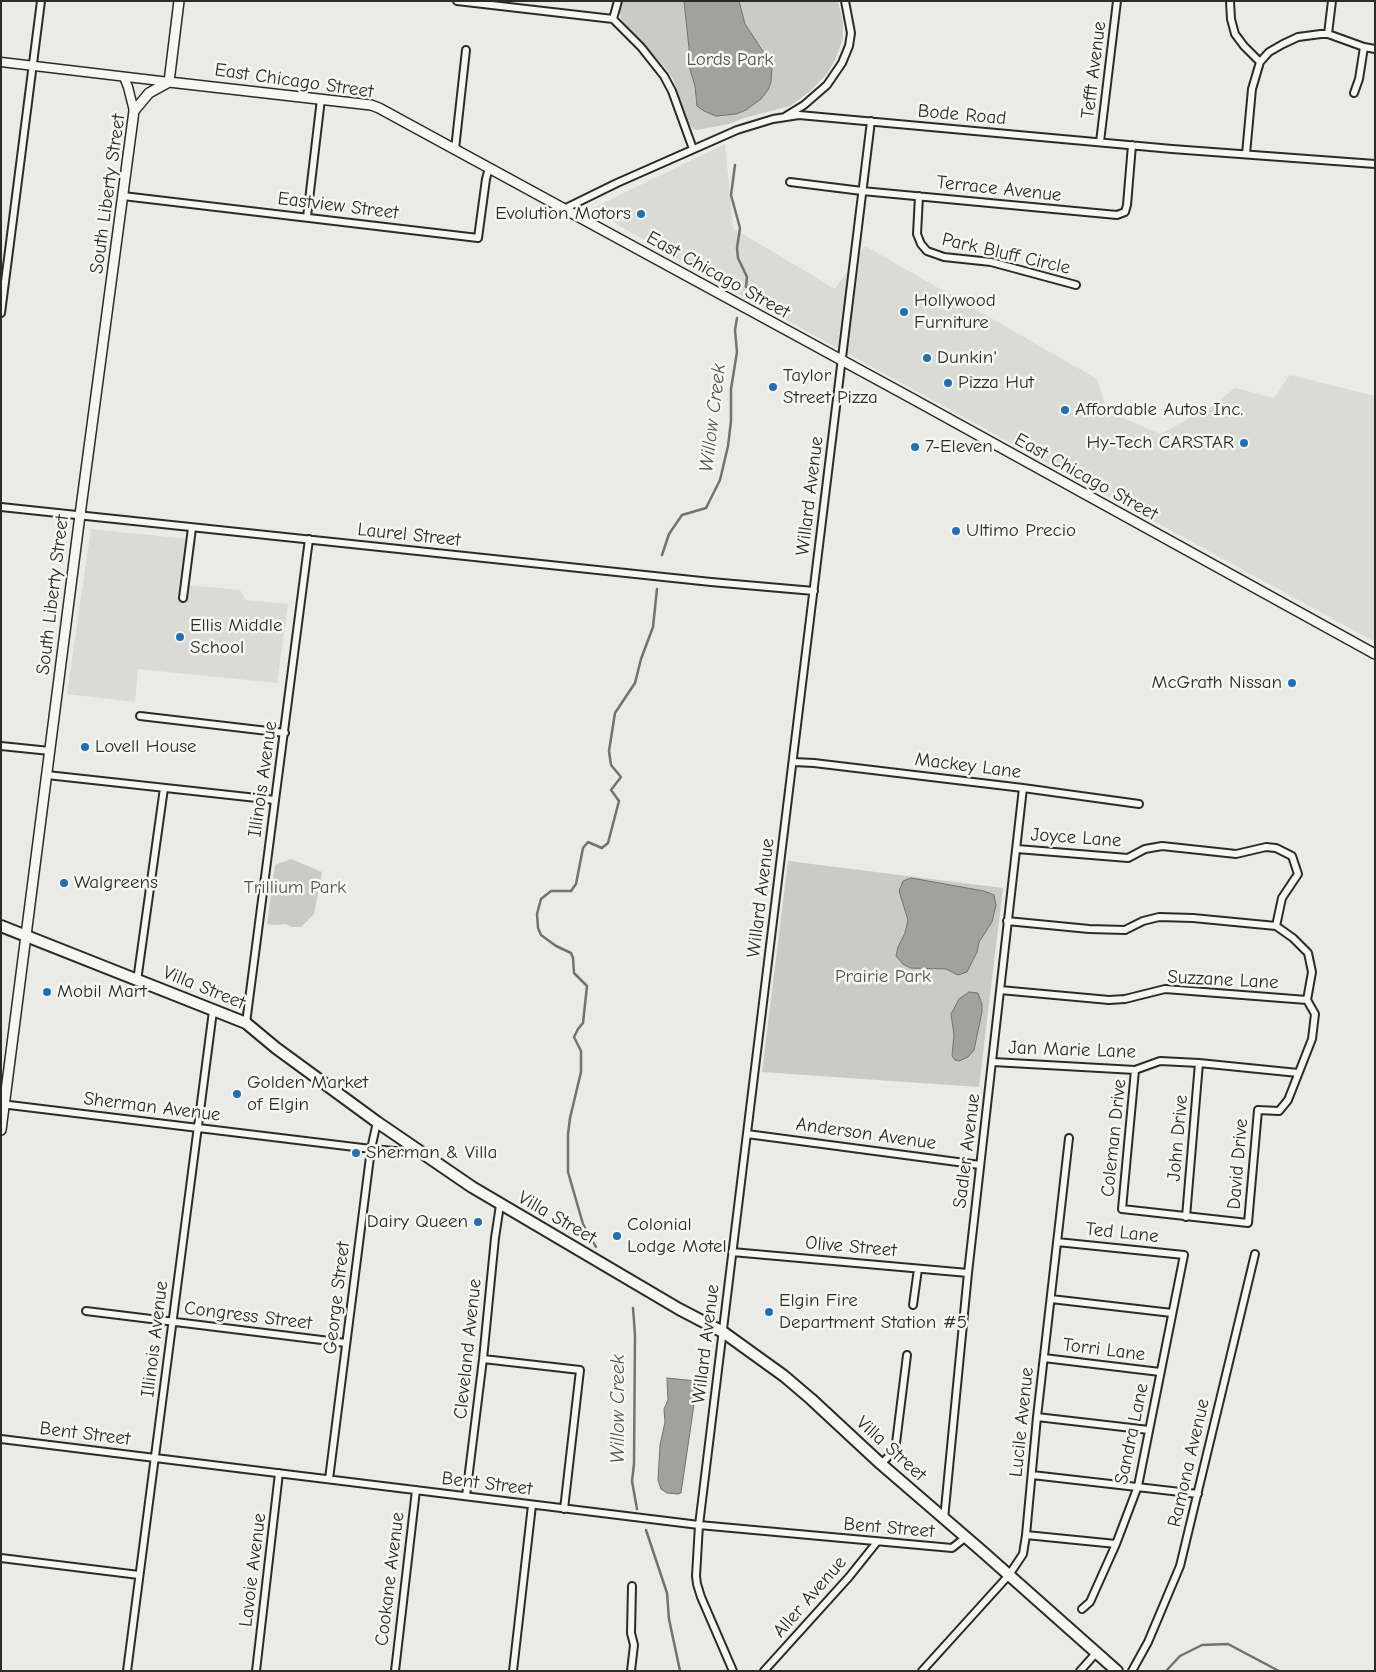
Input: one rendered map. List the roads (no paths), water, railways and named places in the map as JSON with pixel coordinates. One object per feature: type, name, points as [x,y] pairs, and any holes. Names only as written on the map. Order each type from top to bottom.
[{"type":"main road","points":[[169,82],[179,1]]},
{"type":"main road","name":"East Chicago Street","points":[[169,82],[375,106],[1375,654]]},
{"type":"main road","name":"South Liberty Street","points":[[1,1130],[134,111],[149,93],[169,82]]},
{"type":"main road","name":"Villa Street","points":[[1,926],[246,1023],[270,1044],[377,1122],[500,1205],[679,1309],[723,1332],[784,1376],[881,1464],[1117,1671]]},
{"type":"street","points":[[1,312],[41,1]]},
{"type":"street","points":[[456,1],[613,19],[641,47],[664,76],[672,91],[693,149]]},
{"type":"street","points":[[613,19],[618,1]]},
{"type":"street","points":[[785,116],[809,101],[827,86],[842,63],[849,46],[851,33],[845,1]]},
{"type":"street","name":"Tefft Avenue","points":[[1100,142],[1118,1]]},
{"type":"street","points":[[1230,1],[1231,19],[1235,34],[1260,62]]},
{"type":"street","points":[[1328,34],[1332,1]]},
{"type":"street","points":[[1246,154],[1252,89],[1260,62],[1269,52],[1298,37],[1310,34],[1328,34],[1375,49]]},
{"type":"street","points":[[1354,93],[1359,79],[1364,46]]},
{"type":"street","points":[[455,149],[466,50]]},
{"type":"street","name":"East Chicago Street","points":[[1,62],[169,82]]},
{"type":"street","points":[[124,77],[134,111]]},
{"type":"street","points":[[307,217],[321,100]]},
{"type":"street","name":"Bode Road","points":[[564,209],[693,149],[755,124],[785,116],[806,115],[1132,145],[1375,164]]},
{"type":"street","name":"Willard Avenue","points":[[733,1671],[697,1584],[700,1525],[871,122]]},
{"type":"street","name":"Terrace Avenue","points":[[790,182],[1112,216],[1123,213],[1127,205],[1132,145]]},
{"type":"street","name":"Eastview Street","points":[[123,196],[478,238],[489,168]]},
{"type":"street","name":"Park Bluff Circle","points":[[919,196],[917,234],[921,244],[927,251],[944,257],[992,262],[1076,285]]},
{"type":"street","name":"Laurel Street","points":[[1,507],[681,579],[814,591]]},
{"type":"street","points":[[183,598],[192,528]]},
{"type":"street","name":"Illinois Avenue","points":[[246,1023],[309,539]]},
{"type":"street","points":[[140,716],[285,733]]},
{"type":"street","points":[[1,746],[50,751]]},
{"type":"street","name":"Mackey Lane","points":[[793,762],[1023,788],[1139,804]]},
{"type":"street","points":[[47,775],[275,800]]},
{"type":"street","points":[[137,980],[140,972],[164,788]]},
{"type":"street","name":"Sadler Avenue","points":[[944,1519],[968,1273],[1023,788]]},
{"type":"street","name":"Joyce Lane","points":[[1017,849],[1128,858],[1145,849],[1162,846],[1236,854],[1266,847],[1276,848],[1292,856],[1298,874],[1282,898],[1276,926]]},
{"type":"street","points":[[1007,921],[1124,930],[1143,921],[1159,917],[1193,918],[1276,926],[1293,938],[1308,953],[1312,972],[1307,1000],[1315,1014],[1312,1039],[1298,1073]]},
{"type":"street","name":"Suzzane Lane","points":[[1000,990],[1109,1000],[1125,999],[1165,989],[1307,1000]]},
{"type":"street","name":"Illinois Avenue","points":[[127,1671],[213,1011]]},
{"type":"street","name":"Jan Marie Lane","points":[[992,1062],[1135,1070],[1160,1061],[1298,1073]]},
{"type":"street","name":"John Drive","points":[[1186,1217],[1199,1063]]},
{"type":"street","name":"Coleman Drive","points":[[1135,1070],[1122,1209],[1186,1217]]},
{"type":"street","name":"David Drive","points":[[1186,1217],[1248,1224],[1258,1110],[1279,1112],[1288,1100],[1298,1073]]},
{"type":"street","name":"Sherman Avenue","points":[[3,1104],[371,1149],[418,1151]]},
{"type":"street","name":"George Street","points":[[329,1479],[371,1149],[377,1122]]},
{"type":"street","name":"Anderson Avenue","points":[[747,1134],[980,1165]]},
{"type":"street","name":"Lucile Avenue","points":[[922,1671],[1009,1575],[1023,1554],[1069,1138]]},
{"type":"street","name":"Cleveland Avenue","points":[[466,1496],[500,1205]]},
{"type":"street","name":"Ted Lane","points":[[1057,1242],[1184,1255]]},
{"type":"street","name":"Olive Street","points":[[732,1252],[968,1273]]},
{"type":"street","name":"Ramona Avenue","points":[[1132,1671],[1148,1642],[1180,1566],[1254,1254]]},
{"type":"street","name":"Sandra Lane","points":[[1082,1609],[1090,1602],[1116,1544],[1138,1486],[1184,1255]]},
{"type":"street","points":[[913,1305],[918,1269]]},
{"type":"street","points":[[1051,1299],[1172,1313]]},
{"type":"street","name":"Congress Street","points":[[86,1311],[346,1343]]},
{"type":"street","points":[[881,1464],[893,1452],[896,1443],[907,1355]]},
{"type":"street","points":[[483,1358],[580,1370],[564,1509]]},
{"type":"street","name":"Torri Lane","points":[[1044,1358],[1160,1372]]},
{"type":"street","points":[[1037,1417],[1149,1430]]},
{"type":"street","name":"Bent Street","points":[[1,1439],[700,1525],[952,1548],[966,1537]]},
{"type":"street","name":"Lavoie Avenue","points":[[256,1671],[279,1473]]},
{"type":"street","points":[[1032,1475],[1198,1494]]},
{"type":"street","name":"Cookane Avenue","points":[[395,1671],[416,1490]]},
{"type":"street","points":[[513,1671],[532,1505]]},
{"type":"street","points":[[1026,1535],[1116,1544]]},
{"type":"street","name":"Aller Avenue","points":[[764,1671],[849,1577],[877,1542]]},
{"type":"street","points":[[1,1558],[139,1575]]},
{"type":"street","points":[[631,1671],[634,1644],[631,1633],[632,1586]]},
{"type":"street","points":[[1080,1671],[1097,1652]]},
{"type":"waterway","name":"Willow Creek","points":[[735,165],[731,195],[740,228],[737,248],[738,258],[747,277],[746,287]]},
{"type":"waterway","name":"Willow Creek","points":[[662,555],[669,534],[682,515],[706,508],[720,480],[728,446],[731,421],[731,389],[737,352],[735,330],[737,318]]},
{"type":"waterway","name":"Willow Creek","points":[[596,1247],[583,1224],[568,1172],[570,1118],[581,1072],[581,1051],[574,1037],[583,1023],[587,986],[574,973],[571,953],[556,946],[541,935],[538,928],[537,914],[541,899],[551,891],[571,891],[576,884],[583,848],[588,842],[602,848],[608,843],[619,801],[611,790],[621,777],[611,765],[609,751],[615,713],[635,683],[641,659],[653,627],[657,589]]},
{"type":"waterway","name":"Willow Creek","points":[[633,1308],[635,1335],[634,1464],[632,1481],[637,1509]]},
{"type":"waterway","name":"Willow Creek","points":[[646,1530],[667,1593],[669,1619],[680,1671]]},
{"type":"waterway","points":[[1166,1671],[1180,1656],[1202,1645],[1228,1644],[1279,1671]]},
{"type":"place","name":"Evolution Motors","points":[[641,214]]},
{"type":"place","name":"Hollywood Furniture","points":[[904,312]]},
{"type":"place","name":"Dunkin'","points":[[927,358]]},
{"type":"place","name":"Pizza Hut","points":[[948,383]]},
{"type":"place","name":"Taylor Street Pizza","points":[[773,387]]},
{"type":"place","name":"Affordable Autos Inc.","points":[[1065,410]]},
{"type":"place","name":"Hy-Tech CARSTAR","points":[[1244,443]]},
{"type":"place","name":"7-Eleven","points":[[915,447]]},
{"type":"place","name":"Ultimo Precio","points":[[956,531]]},
{"type":"place","name":"Ellis Middle School","points":[[180,637]]},
{"type":"place","name":"McGrath Nissan","points":[[1292,683]]},
{"type":"place","name":"Lovell House","points":[[85,747]]},
{"type":"place","name":"Walgreens","points":[[64,883]]},
{"type":"place","name":"Mobil Mart","points":[[47,992]]},
{"type":"place","name":"Golden Market of Elgin","points":[[237,1094]]},
{"type":"place","name":"Sherman & Villa","points":[[356,1153]]},
{"type":"place","name":"Dairy Queen","points":[[478,1222]]},
{"type":"place","name":"Colonial Lodge Motel","points":[[617,1236]]},
{"type":"place","name":"Elgin Fire Department Station #5","points":[[769,1312]]},
{"type":"park label","name":"Lords Park","points":[[730,60]]},
{"type":"park label","name":"Trillium Park","points":[[295,888]]},
{"type":"park label","name":"Prairie Park","points":[[883,977]]}]
